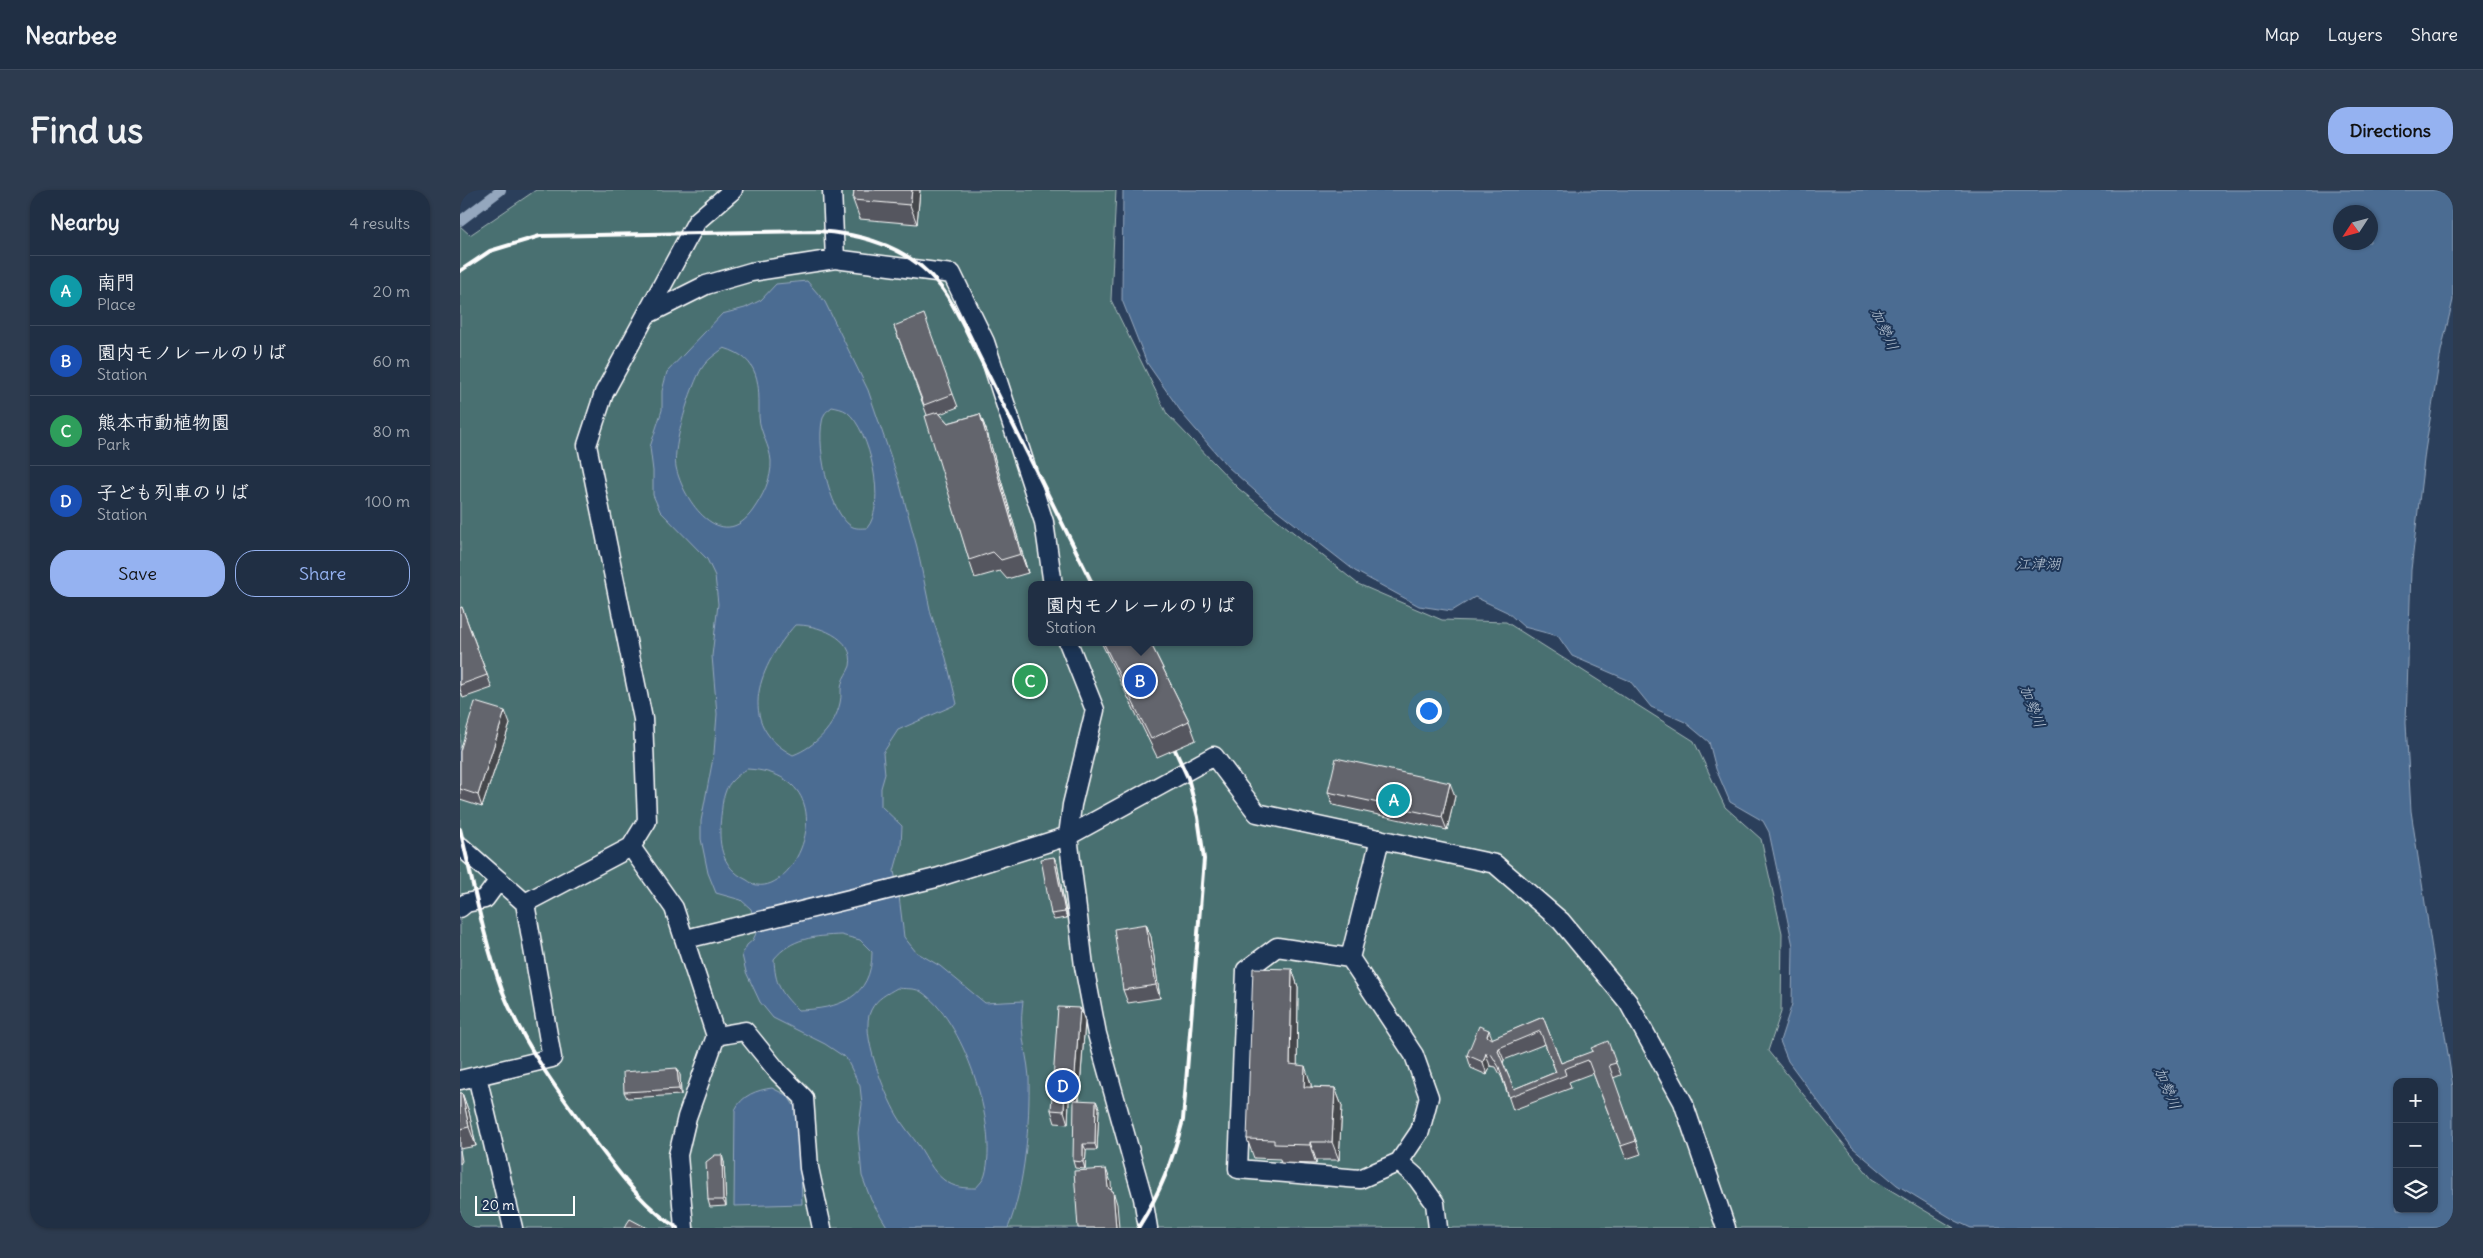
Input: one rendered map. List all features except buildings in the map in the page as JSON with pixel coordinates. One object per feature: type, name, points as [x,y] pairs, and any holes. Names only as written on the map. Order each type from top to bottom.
[{"type":"lane","points":[[525,904],[631,847],[647,821],[644,719],[587,445],[604,393],[697,221],[733,190]]},
{"type":"lane","points":[[832,190],[835,259]]},
{"type":"lane","points":[[646,315],[706,285],[751,272],[835,259],[952,274],[985,342],[1044,522],[1052,581]]},
{"type":"lane","points":[[1070,646],[1095,710],[1072,805],[1068,836],[1084,966],[1097,1034],[1143,1198],[1148,1228]]},
{"type":"lane","points":[[686,939],[936,878],[1068,836],[1214,756],[1257,813],[1495,864],[1561,921],[1628,1002],[1683,1102],[1726,1228]]},
{"type":"lane","points":[[1350,958],[1277,948],[1246,970],[1238,1169],[1360,1179],[1399,1162],[1420,1131],[1429,1096],[1414,1055],[1350,958],[1380,840]]},
{"type":"lane","points":[[460,846],[525,904],[552,1058],[468,1078],[513,1228]]},
{"type":"lane","points":[[631,847],[674,908],[686,939],[716,1036],[687,1117],[678,1155],[677,1174],[684,1228]]},
{"type":"lane","points":[[460,908],[466,903],[485,899],[499,880]]},
{"type":"lane","points":[[716,1036],[745,1031],[779,1073],[804,1098],[809,1168],[822,1228]]},
{"type":"lane","points":[[1399,1162],[1418,1178],[1436,1203],[1438,1228]]},
{"type":"green space","points":[[536,190],[1116,190],[1111,300],[1167,414],[1239,489],[1358,584],[1442,620],[1506,622],[1694,741],[1725,807],[1761,839],[1782,933],[1781,1012],[1768,1051],[1872,1179],[1954,1228],[460,1228],[460,226],[470,235]]},
{"type":"water","name":"江津湖","points":[[1123,190],[2453,190],[2453,300],[2441,351],[2425,451],[2411,570],[2406,723],[2411,811],[2453,1087],[2453,1228],[1971,1228],[1897,1185],[1852,1147],[1788,1061],[1780,1041],[1792,1004],[1793,946],[1769,832],[1763,821],[1730,802],[1716,769],[1709,742],[1685,722],[1651,707],[1630,681],[1572,656],[1558,636],[1524,627],[1507,612],[1475,597],[1452,611],[1419,606],[1355,571],[1273,507],[1228,467],[1184,416],[1147,363],[1122,300]]},
{"type":"water","points":[[807,281],[825,302],[868,390],[899,481],[917,547],[931,614],[946,658],[957,704],[898,730],[883,753],[885,774],[881,788],[881,806],[902,826],[901,846],[894,871],[904,937],[916,952],[940,966],[985,1003],[1023,1001],[1022,1025],[1029,1077],[1029,1114],[1019,1193],[1008,1228],[888,1228],[871,1200],[862,1176],[858,1133],[862,1104],[860,1086],[846,1058],[825,1044],[773,1018],[760,1002],[746,972],[742,955],[757,931],[751,909],[741,900],[716,893],[708,873],[701,839],[701,821],[714,753],[717,714],[712,656],[718,604],[715,576],[707,559],[660,511],[653,495],[650,447],[662,410],[662,391],[667,372],[722,314],[745,308],[761,300],[776,284]],"holes":[[[724,348],[736,353],[751,366],[758,384],[760,423],[771,461],[768,481],[763,494],[753,510],[741,522],[729,527],[717,525],[706,518],[695,507],[680,480],[676,467],[677,445],[683,416],[698,376],[706,362]],[[832,407],[842,409],[855,421],[863,434],[869,451],[876,486],[876,503],[873,517],[867,528],[851,526],[836,507],[830,491],[822,457],[821,426],[825,413]],[[795,625],[813,627],[832,634],[847,647],[850,656],[850,666],[843,681],[840,703],[834,720],[823,735],[809,747],[793,755],[775,742],[764,727],[758,711],[759,693],[763,676],[782,641]],[[747,769],[778,776],[797,790],[805,810],[806,832],[799,853],[788,871],[773,882],[757,885],[752,883],[738,875],[726,861],[721,844],[721,816],[726,789],[734,779]],[[841,935],[860,940],[872,952],[871,968],[866,980],[850,998],[827,1007],[798,1010],[783,993],[777,981],[774,959],[796,942],[822,936]],[[897,988],[920,991],[936,1004],[963,1048],[974,1075],[987,1130],[988,1154],[985,1175],[976,1188],[963,1188],[952,1185],[936,1172],[899,1119],[886,1093],[871,1047],[868,1020],[873,1006],[879,999]]]},
{"type":"water","points":[[772,1088],[788,1096],[799,1114],[802,1204],[734,1206],[735,1110],[750,1094]]},
{"type":"waterway","points":[[460,221],[501,190]]},
{"type":"railway","points":[[460,271],[490,251],[540,236],[818,231],[869,239],[900,252],[915,261],[928,273],[949,299],[1091,581]]},
{"type":"railway","points":[[1138,1228],[1165,1176],[1183,1120],[1204,859],[1198,817],[1188,778],[1169,737]]},
{"type":"railway","points":[[460,829],[495,970],[521,1031],[544,1070],[614,1167],[644,1201],[678,1228]]},
{"type":"place","name":"熊本市動植物園","points":[[1030,681]]},
{"type":"place","name":"園内モノレールのりば","points":[[1140,681]]},
{"type":"place","name":"南門","points":[[1394,800]]},
{"type":"place","name":"子ども列車のりば","points":[[1063,1086]]},
{"type":"water label","name":"加勢川","points":[[1885,329]]},
{"type":"water label","name":"加勢川","points":[[2033,706]]},
{"type":"water label","name":"加勢川","points":[[2168,1088]]}]
